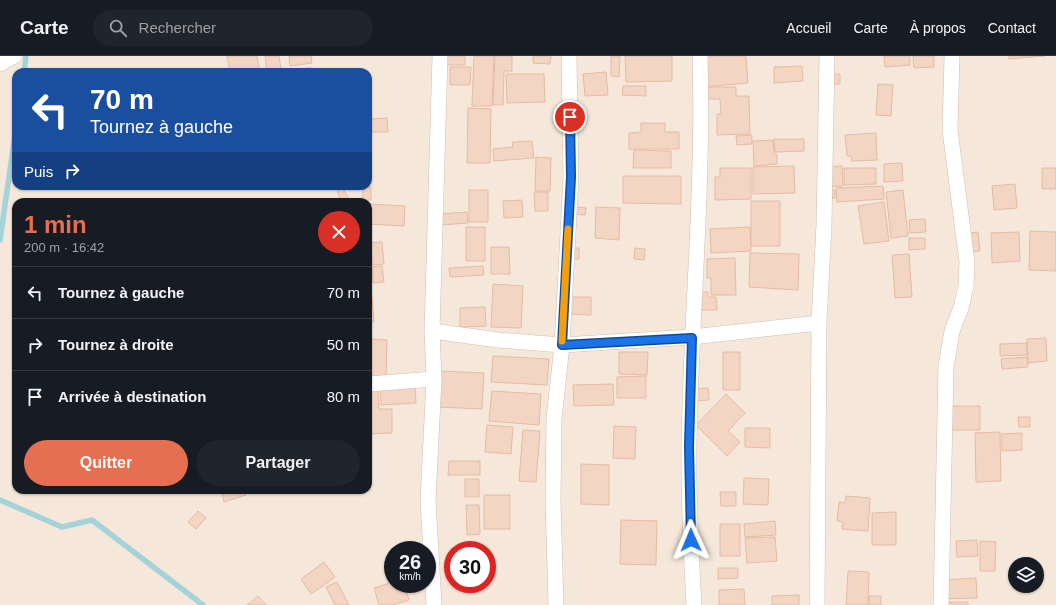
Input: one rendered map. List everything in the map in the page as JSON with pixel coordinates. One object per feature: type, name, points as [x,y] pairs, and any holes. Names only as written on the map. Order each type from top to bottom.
[{"type":"street","points":[[0,64],[14,56]]},
{"type":"street","points":[[434,605],[428,500],[434,379],[432,331],[440,56]]},
{"type":"street","points":[[556,605],[553,501],[554,419],[562,345],[571,177],[569,56]]},
{"type":"street","points":[[694,605],[689,446],[701,91],[700,56]]},
{"type":"street","points":[[817,605],[819,323],[824,225],[827,56]]},
{"type":"street","points":[[941,605],[946,367],[952,331],[961,308],[968,262],[950,130],[952,56]]},
{"type":"street","points":[[432,331],[498,340],[562,345],[692,338],[819,323]]},
{"type":"street","points":[[372,384],[434,379]]},
{"type":"shaded area","points":[[0,56],[1056,56],[1056,605],[0,605]]},
{"type":"building","points":[[227,56],[257,56],[259,68],[229,68]]},
{"type":"building","points":[[265,56],[279,56],[281,68],[266,68]]},
{"type":"building","points":[[289,56],[311,56],[312,63],[290,66]]},
{"type":"building","points":[[439,56],[465,56],[465,65],[439,65]]},
{"type":"building","points":[[474,56],[494,56],[492,106],[472,106]]},
{"type":"building","points":[[495,56],[512,56],[512,71],[504,71],[503,105],[493,105]]},
{"type":"building","points":[[533,56],[551,56],[550,64],[533,63]]},
{"type":"building","points":[[611,56],[620,56],[619,77],[611,76]]},
{"type":"building","points":[[625,56],[672,56],[672,81],[626,82]]},
{"type":"building","points":[[698,56],[746,56],[748,83],[701,87]]},
{"type":"building","points":[[884,56],[910,56],[910,65],[885,67]]},
{"type":"building","points":[[913,56],[934,56],[934,67],[914,68]]},
{"type":"building","points":[[1009,56],[1045,56],[1009,59]]},
{"type":"building","points":[[802,66],[803,81],[774,83],[774,67]]},
{"type":"building","points":[[450,67],[471,67],[470,85],[450,85]]},
{"type":"building","points":[[606,72],[608,95],[585,96],[583,74]]},
{"type":"building","points":[[506,74],[544,74],[545,102],[507,103]]},
{"type":"building","points":[[823,74],[840,74],[840,84],[823,84]]},
{"type":"building","points":[[878,84],[893,85],[891,116],[876,115]]},
{"type":"building","points":[[623,86],[646,86],[646,96],[622,95]]},
{"type":"building","points":[[706,87],[736,87],[736,96],[749,96],[750,134],[717,135],[717,114],[721,114],[720,99],[706,99]]},
{"type":"building","points":[[468,108],[491,109],[490,163],[467,163]]},
{"type":"building","points":[[387,118],[388,132],[372,132],[372,119]]},
{"type":"building","points":[[641,123],[665,123],[665,132],[679,132],[679,149],[629,149],[629,133],[641,132]]},
{"type":"building","points":[[876,133],[877,160],[852,161],[851,156],[847,156],[845,135]]},
{"type":"building","points":[[752,135],[752,144],[737,145],[736,136]]},
{"type":"building","points":[[774,139],[804,139],[804,151],[775,152]]},
{"type":"building","points":[[773,140],[774,154],[777,154],[777,164],[754,166],[753,141]]},
{"type":"building","points":[[532,141],[534,158],[494,161],[493,149],[513,147],[512,142]]},
{"type":"building","points":[[634,150],[671,151],[671,168],[633,168]]},
{"type":"building","points":[[536,157],[551,158],[550,191],[535,191]]},
{"type":"building","points":[[902,163],[903,181],[884,182],[884,164]]},
{"type":"building","points":[[794,166],[795,193],[753,194],[753,167]]},
{"type":"building","points":[[842,166],[843,186],[824,187],[823,167]]},
{"type":"building","points":[[720,168],[751,168],[751,199],[715,200],[715,177],[720,177]]},
{"type":"building","points":[[844,168],[876,168],[876,184],[844,185]]},
{"type":"building","points":[[1042,168],[1056,168],[1056,189],[1042,189]]},
{"type":"building","points":[[623,176],[681,176],[681,204],[623,203]]},
{"type":"building","points":[[1015,184],[1017,208],[994,210],[992,186]]},
{"type":"building","points":[[883,186],[884,199],[837,202],[836,188]]},
{"type":"building","points":[[820,189],[835,190],[835,198],[820,198]]},
{"type":"building","points":[[344,190],[348,198],[340,198],[337,191]]},
{"type":"building","points":[[363,190],[371,190],[371,198],[363,198]]},
{"type":"building","points":[[469,190],[488,190],[488,222],[469,222]]},
{"type":"building","points":[[903,190],[908,236],[891,238],[886,192]]},
{"type":"building","points":[[534,192],[548,192],[548,211],[535,211]]},
{"type":"building","points":[[522,200],[523,217],[504,218],[503,201]]},
{"type":"building","points":[[751,201],[780,201],[780,246],[751,246]]},
{"type":"building","points":[[884,202],[889,241],[864,244],[858,206]]},
{"type":"building","points":[[372,204],[405,206],[404,226],[372,224]]},
{"type":"building","points":[[575,207],[586,208],[585,215],[574,214]]},
{"type":"building","points":[[596,207],[620,208],[619,240],[595,238]]},
{"type":"building","points":[[467,212],[468,223],[441,225],[440,214]]},
{"type":"building","points":[[925,219],[926,232],[910,233],[909,220]]},
{"type":"building","points":[[466,227],[485,227],[485,261],[466,261]]},
{"type":"building","points":[[750,227],[751,251],[711,253],[710,229]]},
{"type":"building","points":[[1030,231],[1056,232],[1056,271],[1029,270]]},
{"type":"building","points":[[978,232],[980,251],[963,252],[961,234]]},
{"type":"building","points":[[1019,232],[1020,261],[992,263],[991,233]]},
{"type":"building","points":[[909,238],[925,238],[925,249],[909,250]]},
{"type":"building","points":[[382,242],[384,264],[372,265],[372,243]]},
{"type":"building","points":[[491,247],[509,247],[510,274],[491,274]]},
{"type":"building","points":[[563,248],[579,248],[579,259],[563,259]]},
{"type":"building","points":[[635,248],[645,249],[644,260],[634,259]]},
{"type":"building","points":[[750,253],[799,254],[798,290],[749,287]]},
{"type":"building","points":[[909,254],[912,297],[895,298],[892,255]]},
{"type":"building","points":[[735,258],[736,295],[711,295],[711,278],[707,278],[707,259]]},
{"type":"building","points":[[382,266],[384,282],[373,283],[372,267]]},
{"type":"building","points":[[483,266],[484,275],[450,277],[449,268]]},
{"type":"building","points":[[493,284],[523,286],[521,328],[491,327]]},
{"type":"building","points":[[708,292],[708,297],[716,297],[717,310],[694,310],[694,293]]},
{"type":"building","points":[[571,297],[591,297],[591,315],[570,314]]},
{"type":"building","points":[[372,299],[374,322],[372,322]]},
{"type":"building","points":[[485,307],[486,326],[460,327],[460,308]]},
{"type":"building","points":[[1046,338],[1047,361],[1028,363],[1027,339]]},
{"type":"building","points":[[372,339],[387,340],[386,378],[372,378]]},
{"type":"building","points":[[1027,343],[1027,355],[1000,356],[1000,344]]},
{"type":"building","points":[[619,352],[648,352],[647,375],[619,374]]},
{"type":"building","points":[[723,352],[740,352],[740,390],[723,390]]},
{"type":"building","points":[[493,356],[549,359],[547,385],[491,382]]},
{"type":"building","points":[[1027,357],[1028,367],[1002,369],[1001,359]]},
{"type":"building","points":[[439,371],[484,373],[482,409],[437,407]]},
{"type":"building","points":[[646,376],[646,398],[617,398],[617,377]]},
{"type":"building","points":[[613,384],[614,405],[574,406],[573,385]]},
{"type":"building","points":[[415,386],[416,403],[381,405],[380,388]]},
{"type":"building","points":[[708,388],[709,400],[693,401],[693,389]]},
{"type":"building","points":[[372,390],[378,390],[379,409],[392,409],[392,433],[372,434]]},
{"type":"building","points":[[492,391],[541,394],[539,425],[489,421]]},
{"type":"building","points":[[726,394],[745,413],[728,431],[740,442],[727,456],[696,425]]},
{"type":"building","points":[[949,406],[980,406],[980,430],[949,430]]},
{"type":"building","points":[[1018,417],[1030,417],[1030,427],[1019,427]]},
{"type":"building","points":[[487,425],[513,427],[511,454],[485,452]]},
{"type":"building","points":[[614,426],[636,427],[635,459],[613,458]]},
{"type":"building","points":[[745,428],[770,428],[770,448],[745,447]]},
{"type":"building","points":[[523,430],[540,431],[536,482],[519,481]]},
{"type":"building","points":[[1000,432],[1001,481],[976,482],[975,433]]},
{"type":"building","points":[[1022,433],[1022,450],[1002,451],[1002,434]]},
{"type":"building","points":[[449,461],[480,461],[480,475],[448,475]]},
{"type":"building","points":[[581,464],[609,465],[609,505],[581,504]]},
{"type":"building","points":[[744,478],[769,479],[768,505],[743,504]]},
{"type":"building","points":[[465,479],[479,479],[479,497],[465,497]]},
{"type":"building","points":[[720,492],[736,492],[736,506],[721,506]]},
{"type":"building","points":[[222,494],[246,495],[224,502]]},
{"type":"building","points":[[484,495],[510,495],[510,529],[484,529]]},
{"type":"building","points":[[846,496],[870,498],[868,531],[842,529],[843,522],[837,521],[839,502],[845,503]]},
{"type":"building","points":[[466,505],[479,505],[480,534],[467,535]]},
{"type":"building","points":[[198,511],[206,518],[196,529],[188,522]]},
{"type":"building","points":[[896,512],[896,545],[872,545],[872,513]]},
{"type":"building","points":[[621,520],[657,521],[656,565],[620,564]]},
{"type":"building","points":[[775,521],[776,535],[745,537],[744,524]]},
{"type":"building","points":[[720,524],[740,524],[740,556],[720,556]]},
{"type":"building","points":[[775,537],[777,561],[747,563],[745,538]]},
{"type":"building","points":[[977,540],[978,556],[957,557],[956,541]]},
{"type":"building","points":[[980,541],[996,542],[995,571],[980,571]]},
{"type":"building","points":[[324,562],[335,577],[311,594],[301,579]]},
{"type":"building","points":[[718,568],[738,568],[738,578],[718,579]]},
{"type":"building","points":[[848,571],[869,572],[868,605],[846,605]]},
{"type":"building","points":[[976,578],[977,598],[940,599],[939,580]]},
{"type":"building","points":[[337,582],[349,605],[335,605],[326,587]]},
{"type":"building","points":[[384,585],[384,593],[407,593],[409,600],[392,605],[379,605],[374,588]]},
{"type":"building","points":[[744,589],[745,605],[719,605],[719,590]]},
{"type":"building","points":[[799,595],[799,605],[772,605],[772,596]]},
{"type":"building","points":[[258,596],[266,605],[247,605]]},
{"type":"building","points":[[869,596],[881,596],[881,605],[869,605]]},
{"type":"building","points":[[941,602],[968,602],[968,605],[941,605]]},
{"type":"waterway","points":[[24,68],[26,56]]},
{"type":"waterway","points":[[0,240],[12,156]]},
{"type":"waterway","points":[[0,500],[62,527],[92,520],[203,605]]},
{"type":"slow traffic","points":[[562,341],[568,229]]},
{"type":"route","points":[[570,117],[571,177],[562,345],[626,340],[692,338],[689,446],[691,540]]}]
